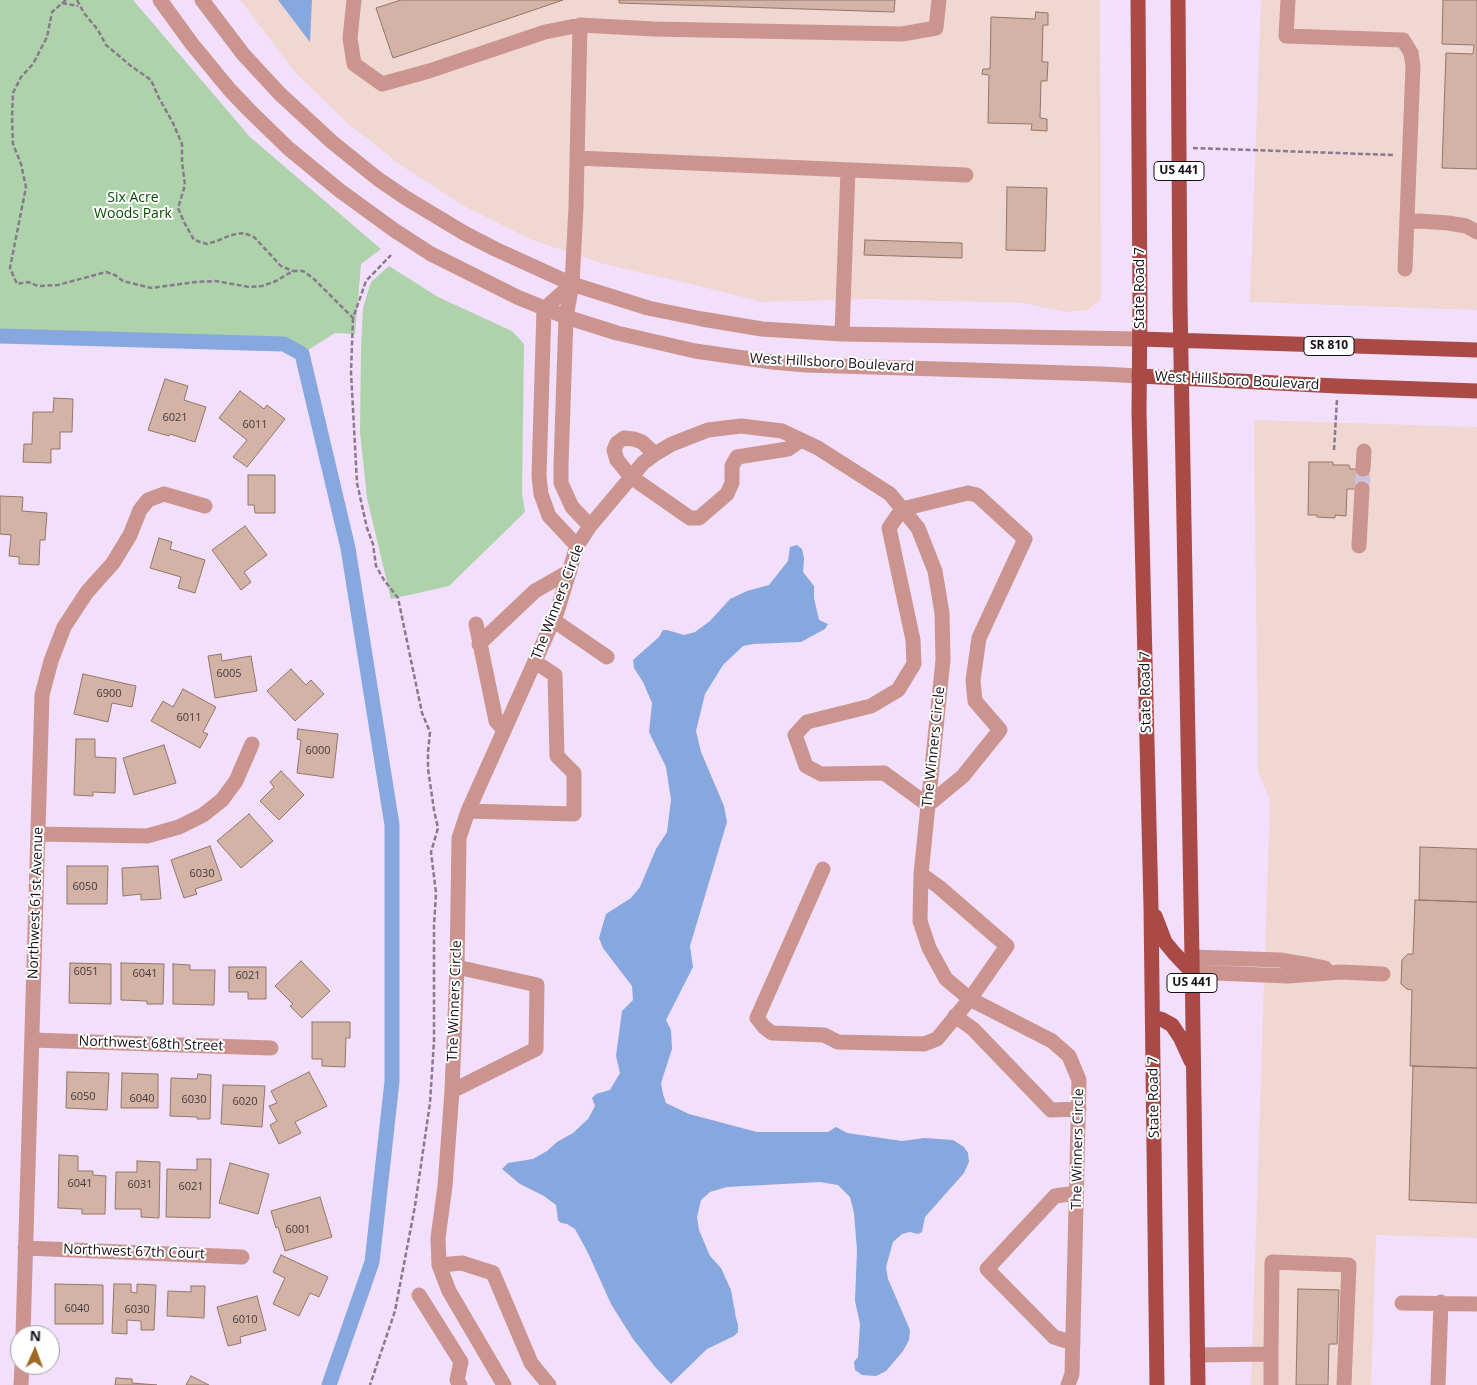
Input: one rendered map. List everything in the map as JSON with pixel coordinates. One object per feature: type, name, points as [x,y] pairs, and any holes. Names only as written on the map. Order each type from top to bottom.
[{"type":"main road","name":"State Road 7","points":[[1138,0],[1139,422],[1151,907],[1158,1385]]},
{"type":"main road","name":"US 441","points":[[1178,0],[1181,341],[1198,1385]]},
{"type":"main road","name":"SR 810","points":[[1140,339],[1477,350]]},
{"type":"main road","name":"West Hillsboro Boulevard","points":[[1139,376],[1477,391]]},
{"type":"main road","points":[[1151,907],[1165,942],[1174,953],[1192,964]]},
{"type":"main road","points":[[1153,1017],[1172,1025],[1180,1036],[1194,1067]]},
{"type":"street","name":"West Hillsboro Boulevard","points":[[160,0],[192,44],[229,89],[309,166],[366,210],[431,254],[490,284],[566,318],[634,337],[695,351],[772,362],[806,365],[1139,376]]},
{"type":"street","points":[[202,0],[243,54],[280,94],[332,142],[378,179],[464,233],[572,284],[648,308],[710,321],[762,329],[842,334],[1140,339]]},
{"type":"street","points":[[354,0],[350,38],[354,64],[382,84],[438,68],[545,32],[580,25],[654,30],[902,34],[936,28],[939,0]]},
{"type":"street","points":[[1288,0],[1286,36],[1403,40],[1411,53],[1413,66],[1406,269]]},
{"type":"street","points":[[580,25],[572,284],[566,318],[561,444],[562,483],[572,507],[590,526]]},
{"type":"street","points":[[577,158],[966,175]]},
{"type":"street","points":[[842,334],[848,170]]},
{"type":"street","points":[[1407,222],[1448,223],[1466,226],[1477,232]]},
{"type":"street","points":[[572,284],[544,309],[539,476],[541,494],[548,516],[577,546]]},
{"type":"street","name":"The Winners Circle","points":[[504,1385],[449,1291],[439,1265],[438,1238],[445,1186],[452,1091],[457,967],[459,838],[468,811],[553,620],[577,546],[590,526],[643,463],[654,454],[672,444],[708,430],[741,426],[782,431],[818,448],[890,494],[918,528],[935,571],[942,613],[943,660],[921,874],[920,921],[929,948],[946,979],[970,999],[1052,1041],[1069,1056],[1079,1080],[1072,1374],[1068,1385]]},
{"type":"street","points":[[654,454],[642,442],[624,438],[617,443],[614,450],[616,460],[632,477],[690,518],[699,518],[727,494],[732,483],[732,466],[737,457],[788,449],[801,440]]},
{"type":"street","points":[[540,444],[561,444]]},
{"type":"street","points":[[1363,469],[1364,452]]},
{"type":"street","points":[[1360,546],[1362,489]]},
{"type":"street","points":[[968,493],[977,495],[1025,539],[979,638],[973,680],[975,701],[1000,730],[963,776],[928,805],[884,773],[821,774],[806,766],[795,735],[807,722],[871,706],[898,690],[914,664],[913,640],[890,528],[902,509],[968,493]]},
{"type":"street","name":"Northwest 61st Avenue","points":[[23,1325],[42,695],[51,662],[64,627],[87,592],[113,563],[130,535],[140,510],[148,500],[164,494],[205,506]]},
{"type":"street","points":[[479,644],[535,591],[570,571]]},
{"type":"street","points":[[553,620],[607,657]]},
{"type":"street","points":[[476,624],[496,721],[504,730]]},
{"type":"street","points":[[468,811],[574,814],[574,773],[557,756],[555,675],[535,662]]},
{"type":"street","points":[[38,834],[147,836],[179,827],[203,815],[222,800],[236,781],[252,744]]},
{"type":"street","points":[[823,869],[757,1018],[764,1027],[772,1032],[824,1035],[838,1042],[924,1044],[937,1038],[970,999],[1007,946],[939,887],[921,874]]},
{"type":"street","points":[[1192,964],[1288,976],[1341,972],[1382,974]]},
{"type":"street","points":[[452,1091],[536,1049],[537,985],[457,967]]},
{"type":"street","points":[[956,1016],[973,1029],[1051,1110],[1079,1108]]},
{"type":"street","name":"Northwest 68th Street","points":[[32,1040],[271,1048]]},
{"type":"street","points":[[1073,1343],[1054,1337],[987,1269],[1055,1196],[1076,1193]]},
{"type":"street","name":"Northwest 67th Court","points":[[25,1248],[242,1257]]},
{"type":"street","points":[[1271,1385],[1272,1262],[1349,1265],[1344,1385]]},
{"type":"street","points":[[439,1265],[462,1263],[493,1273],[531,1363],[549,1385]]},
{"type":"street","points":[[419,1295],[461,1362],[458,1384]]},
{"type":"street","points":[[1402,1303],[1441,1302],[1477,1304]]},
{"type":"street","points":[[1438,1385],[1441,1302]]},
{"type":"street","points":[[1197,1356],[1271,1354]]},
{"type":"path","points":[[66,0],[52,12],[47,37],[33,64],[20,77],[13,93],[13,144],[22,164],[26,187],[10,268],[17,284],[28,282],[38,286],[58,285],[106,272],[123,281],[151,288],[216,281],[250,287],[276,282],[293,271]]},
{"type":"path","points":[[77,0],[106,45],[150,80],[173,123],[182,144],[185,184],[178,208],[194,240],[207,244],[231,235],[244,233],[254,237],[281,266],[293,271],[303,271],[313,278],[354,318]]},
{"type":"path","points":[[62,3],[80,7]]},
{"type":"path","points":[[1207,149],[1409,156]]},
{"type":"path","points":[[370,1385],[395,1311],[415,1206],[430,1103],[434,1040],[436,894],[431,852],[438,828],[428,769],[430,732],[422,713],[398,598],[376,566],[373,544],[367,528],[357,483],[351,372],[354,318],[366,281],[391,255]]},
{"type":"path","points":[[1334,450],[1337,386]]},
{"type":"shaded area","points":[[240,0],[1100,0],[1101,300],[1087,310],[1065,312],[1023,303],[871,299],[761,302],[604,264],[532,240],[464,206],[402,166],[345,121],[294,71]]},
{"type":"shaded area","points":[[1261,0],[1477,0],[1477,310],[1250,302]]},
{"type":"shaded area","points":[[1254,420],[1477,427],[1477,1238],[1376,1235],[1371,1385],[1251,1385],[1270,800],[1258,771]]},
{"type":"green space","name":"Six Acre Woods Park","points":[[0,0],[133,0],[250,137],[381,249],[361,264],[355,334],[335,333],[302,354],[284,344],[0,336]]},
{"type":"green space","points":[[389,266],[438,297],[512,331],[524,344],[522,493],[525,512],[449,586],[391,599],[367,498],[360,432],[363,308],[371,282]]},
{"type":"water","points":[[278,0],[312,0],[310,42]]},
{"type":"water","points":[[797,545],[802,549],[804,558],[803,572],[814,586],[814,598],[819,620],[828,624],[825,629],[801,642],[743,646],[723,665],[705,694],[696,731],[701,752],[724,806],[727,822],[690,946],[693,967],[666,1020],[671,1030],[672,1049],[661,1083],[663,1094],[666,1103],[689,1114],[757,1132],[828,1132],[836,1127],[847,1133],[902,1141],[924,1138],[953,1140],[964,1147],[968,1153],[969,1162],[964,1173],[925,1217],[922,1232],[918,1234],[910,1232],[902,1234],[893,1242],[886,1267],[888,1279],[910,1330],[909,1340],[903,1351],[886,1371],[876,1376],[862,1375],[855,1370],[854,1362],[858,1357],[860,1324],[855,1301],[857,1250],[854,1213],[850,1197],[838,1185],[820,1182],[727,1187],[710,1192],[701,1200],[697,1217],[699,1230],[710,1256],[721,1268],[731,1290],[738,1332],[734,1336],[707,1349],[671,1384],[633,1339],[611,1304],[575,1229],[558,1220],[556,1205],[544,1196],[520,1184],[502,1169],[508,1163],[533,1159],[573,1133],[588,1119],[595,1106],[592,1098],[596,1094],[610,1090],[620,1073],[616,1056],[622,1011],[633,1000],[632,986],[603,948],[599,938],[606,914],[631,898],[640,887],[656,849],[667,832],[671,800],[666,767],[649,732],[652,703],[643,682],[634,668],[633,660],[659,637],[663,630],[684,635],[695,632],[710,621],[730,599],[747,591],[769,585],[788,561],[790,547]]},
{"type":"building","points":[[401,0],[563,0],[393,58],[376,8]]},
{"type":"building","points":[[619,0],[895,0],[894,12],[619,3]]},
{"type":"building","points":[[1443,0],[1477,0],[1477,169],[1442,168],[1446,53],[1473,54],[1474,45],[1442,44]]},
{"type":"building","points":[[1036,12],[1048,13],[1048,25],[1043,25],[1042,62],[1048,62],[1047,81],[1041,81],[1040,118],[1047,119],[1047,131],[1031,130],[1032,124],[988,123],[989,75],[982,74],[983,69],[990,69],[991,17],[1035,19]]},
{"type":"building","points":[[1007,187],[1047,188],[1045,251],[1006,250]]},
{"type":"building","points":[[865,240],[962,243],[962,258],[864,255]]},
{"type":"building","points":[[165,379],[188,386],[184,400],[206,407],[195,442],[170,434],[169,436],[148,430]]},
{"type":"building","points":[[240,391],[264,409],[267,405],[285,419],[247,467],[233,457],[247,440],[219,418]]},
{"type":"building","points":[[54,398],[73,399],[72,432],[60,432],[60,449],[51,449],[51,463],[23,462],[24,444],[32,444],[33,412],[53,412]]},
{"type":"building","points":[[1309,462],[1333,462],[1333,465],[1349,465],[1350,469],[1368,469],[1368,489],[1347,489],[1346,516],[1335,515],[1335,518],[1308,515]]},
{"type":"building","points":[[248,475],[275,475],[275,513],[255,513],[254,505],[248,505]]},
{"type":"building","points":[[0,496],[23,497],[22,511],[47,513],[45,540],[40,540],[39,565],[19,564],[19,557],[9,556],[11,535],[0,534]]},
{"type":"building","points":[[245,526],[267,555],[244,572],[251,582],[241,590],[212,550]]},
{"type":"building","points":[[159,538],[172,542],[170,549],[205,560],[195,593],[178,588],[181,577],[150,568]]},
{"type":"building","points":[[221,654],[222,661],[251,656],[257,691],[215,698],[208,656]]},
{"type":"building","points":[[291,669],[306,685],[311,680],[324,694],[295,721],[267,691]]},
{"type":"building","points":[[83,674],[136,686],[132,707],[112,703],[108,722],[74,714]]},
{"type":"building","points":[[183,689],[216,707],[203,732],[208,734],[200,748],[151,721],[163,701],[173,707]]},
{"type":"building","points":[[298,729],[338,734],[333,778],[297,773],[301,740],[297,739]]},
{"type":"building","points":[[76,739],[95,739],[95,757],[116,758],[115,793],[93,792],[93,796],[74,795]]},
{"type":"building","points":[[164,745],[176,783],[134,795],[123,758]]},
{"type":"building","points":[[281,771],[304,795],[279,820],[260,801],[274,787],[270,782]]},
{"type":"building","points":[[249,814],[273,841],[241,868],[217,841]]},
{"type":"building","points":[[210,846],[222,880],[195,889],[197,894],[184,898],[171,860]]},
{"type":"building","points":[[1420,847],[1477,849],[1477,902],[1419,900]]},
{"type":"building","points":[[67,866],[108,866],[107,904],[67,904]]},
{"type":"building","points":[[158,866],[161,899],[141,900],[141,894],[123,896],[122,868]]},
{"type":"building","points":[[1415,900],[1477,902],[1477,1068],[1410,1066],[1412,990],[1407,989],[1401,984],[1402,960],[1408,954],[1413,954]]},
{"type":"building","points":[[301,961],[330,991],[302,1018],[290,1006],[293,1004],[275,986]]},
{"type":"building","points":[[70,963],[111,964],[111,1004],[69,1003]]},
{"type":"building","points":[[121,963],[164,964],[163,1004],[147,1004],[147,1001],[121,1000]]},
{"type":"building","points":[[173,964],[190,965],[190,970],[215,970],[214,1005],[173,1004]]},
{"type":"building","points":[[229,967],[266,967],[266,999],[248,999],[248,992],[229,992]]},
{"type":"building","points":[[312,1022],[350,1022],[350,1038],[346,1038],[345,1067],[322,1066],[322,1059],[312,1059]]},
{"type":"building","points":[[1413,1066],[1477,1068],[1477,1203],[1409,1200]]},
{"type":"building","points":[[67,1072],[109,1073],[107,1110],[66,1108]]},
{"type":"building","points":[[309,1072],[327,1106],[295,1122],[301,1133],[279,1144],[270,1125],[277,1121],[269,1106],[277,1103],[271,1091]]},
{"type":"building","points":[[122,1073],[158,1074],[158,1108],[121,1108]]},
{"type":"building","points":[[198,1074],[211,1075],[210,1119],[170,1116],[171,1078],[197,1079]]},
{"type":"building","points":[[223,1085],[265,1086],[262,1127],[221,1124]]},
{"type":"building","points":[[59,1155],[78,1156],[78,1171],[93,1171],[93,1175],[106,1176],[105,1214],[82,1214],[82,1209],[58,1208]]},
{"type":"building","points":[[197,1159],[211,1159],[210,1218],[166,1217],[167,1169],[197,1170]]},
{"type":"building","points":[[137,1161],[160,1162],[159,1218],[141,1217],[141,1209],[115,1209],[116,1172],[137,1172]]},
{"type":"building","points":[[230,1163],[269,1174],[258,1214],[219,1203]]},
{"type":"building","points":[[320,1197],[332,1237],[285,1251],[271,1211]]},
{"type":"building","points":[[281,1255],[328,1277],[319,1297],[310,1293],[299,1316],[273,1304],[285,1278],[273,1272]]},
{"type":"building","points":[[55,1284],[103,1285],[103,1324],[55,1324]]},
{"type":"building","points":[[114,1284],[131,1284],[131,1292],[137,1293],[137,1284],[156,1285],[154,1330],[141,1330],[141,1321],[127,1320],[127,1334],[112,1333]]},
{"type":"building","points":[[191,1286],[205,1286],[204,1318],[167,1316],[168,1291],[191,1292]]},
{"type":"building","points":[[1298,1289],[1339,1290],[1337,1344],[1329,1344],[1328,1385],[1296,1385]]},
{"type":"building","points":[[257,1296],[266,1330],[240,1337],[241,1343],[228,1346],[217,1307]]},
{"type":"building","points":[[191,1376],[209,1385],[186,1385]]},
{"type":"building","points":[[116,1378],[132,1379],[132,1383],[157,1385],[115,1385]]},
{"type":"waterway","points":[[0,336],[284,344],[302,354],[348,548],[392,825],[392,1081],[372,1262],[329,1385]]},
{"type":"tunnel","points":[[1362,489],[1363,469]]}]
